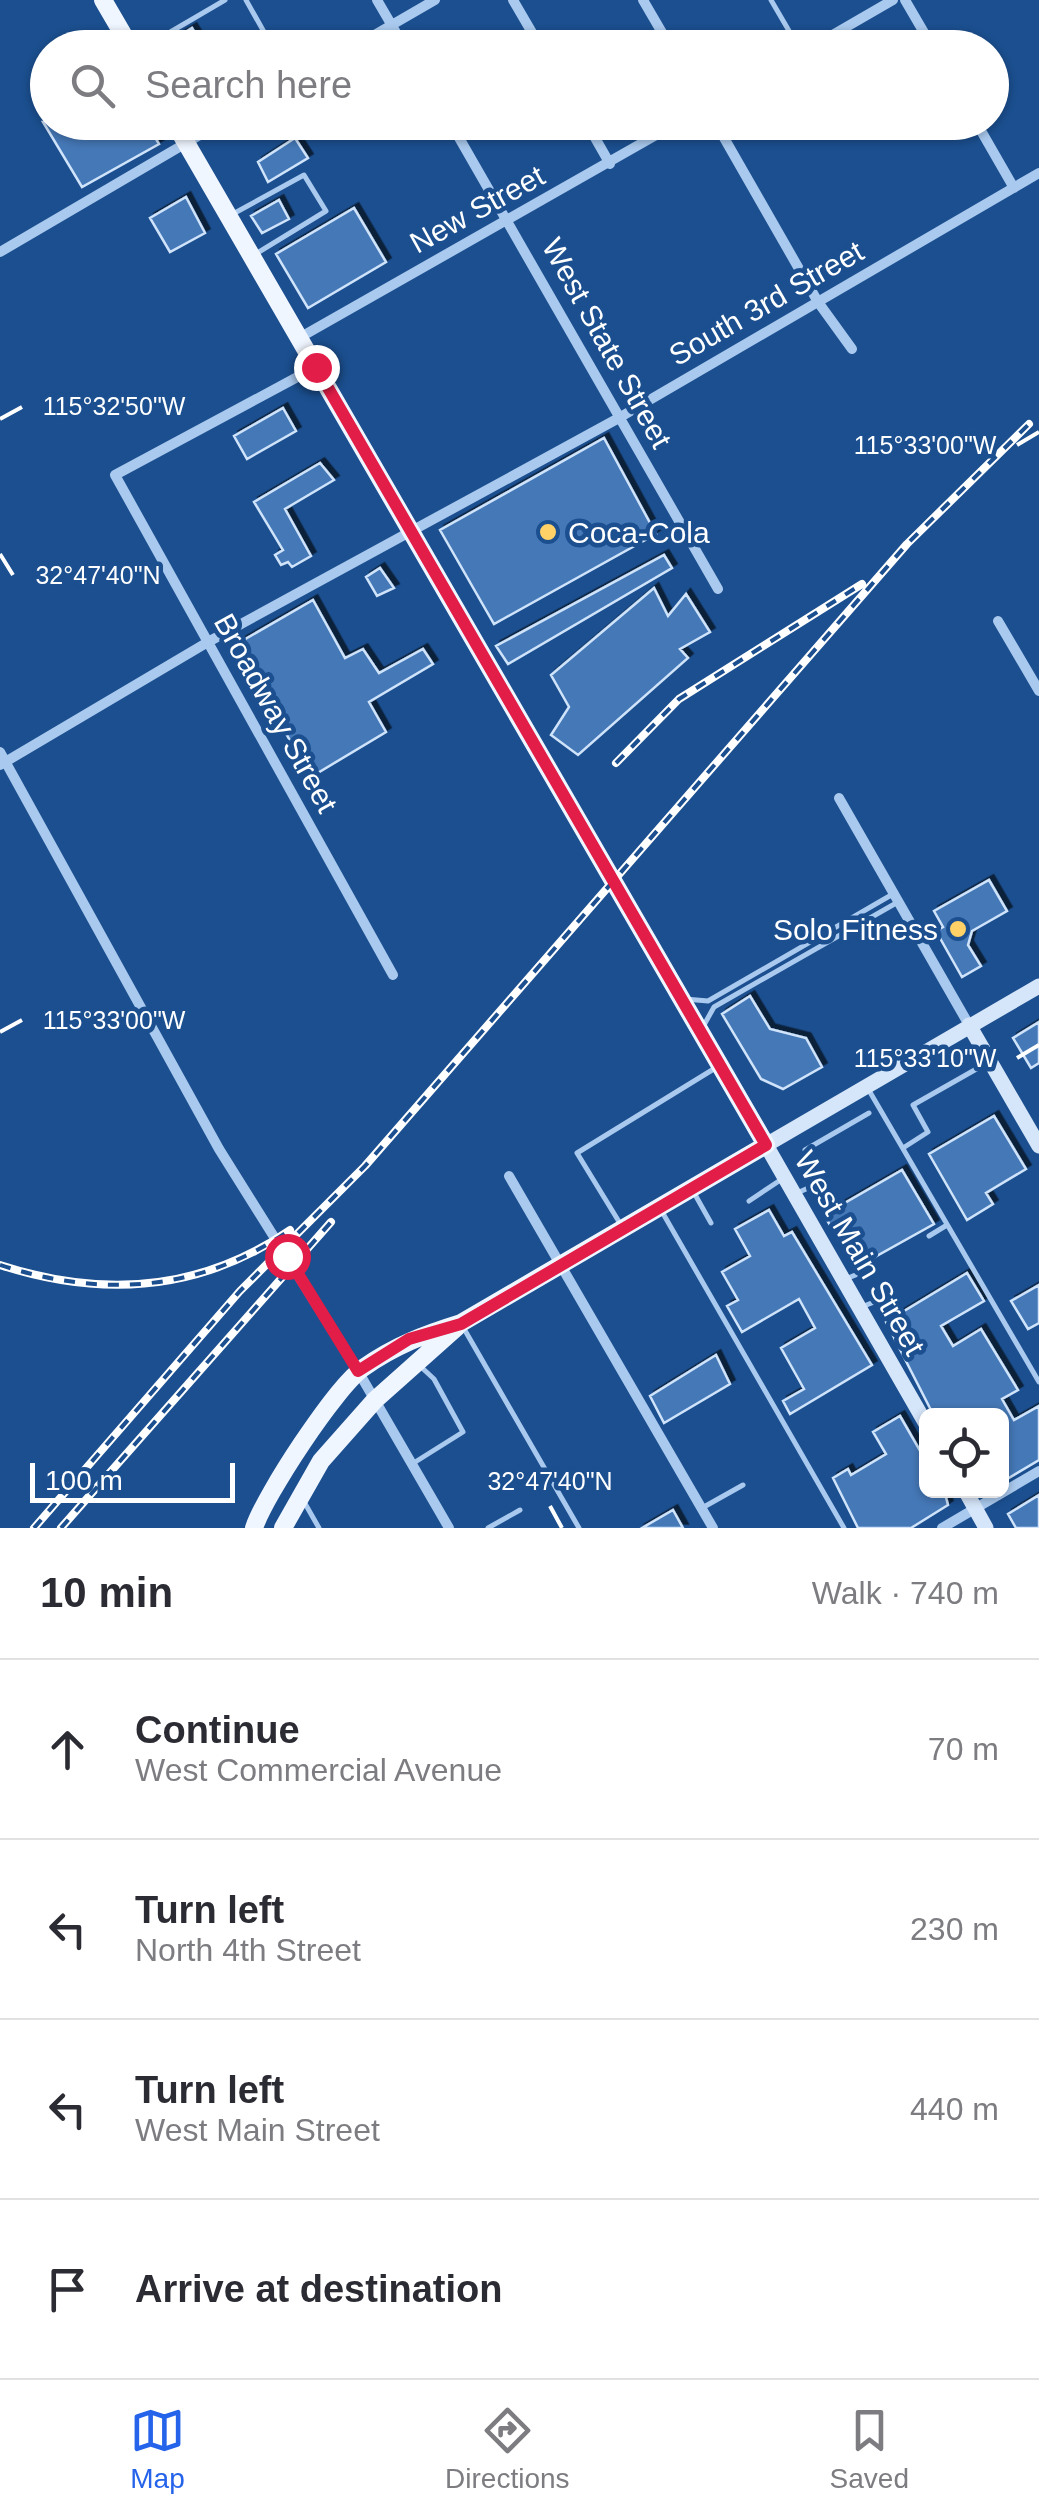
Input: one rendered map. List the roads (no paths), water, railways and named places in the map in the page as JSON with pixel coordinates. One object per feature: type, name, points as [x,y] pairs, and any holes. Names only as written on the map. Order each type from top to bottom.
[{"type":"main road","points":[[104,0],[121,30]]},
{"type":"main road","name":"West Main Street","points":[[184,140],[766,1145]]},
{"type":"main road","points":[[283,1528],[321,1461],[375,1400],[461,1324],[766,1145]]},
{"type":"main road","points":[[254,1528],[283,1471],[358,1371],[409,1339],[461,1324]]},
{"type":"street","points":[[378,0],[395,30]]},
{"type":"street","points":[[382,30],[434,0]]},
{"type":"street","points":[[513,0],[530,30]]},
{"type":"street","points":[[643,0],[660,30]]},
{"type":"street","points":[[841,30],[893,0]]},
{"type":"street","points":[[905,0],[922,30]]},
{"type":"street","points":[[0,252],[191,140]]},
{"type":"street","name":"West State Street","points":[[461,140],[617,419],[718,589]]},
{"type":"street","points":[[596,140],[610,164]]},
{"type":"street","name":"New Street","points":[[299,338],[649,140]]},
{"type":"street","points":[[725,140],[818,302],[852,350]]},
{"type":"street","points":[[986,140],[1014,188]]},
{"type":"street","name":"South 3rd Street","points":[[2,760],[208,642],[617,419],[1039,173]]},
{"type":"street","name":"Broadway Street","points":[[316,367],[115,475],[393,975]]},
{"type":"street","points":[[998,621],[1039,691]]},
{"type":"street","points":[[2,760],[219,1149],[358,1371],[449,1528]]},
{"type":"street","points":[[839,798],[1039,1146]]},
{"type":"street","points":[[766,1145],[1039,986]]},
{"type":"street","name":"West Main Street","points":[[766,1145],[919,1412]]},
{"type":"street","points":[[509,1176],[713,1528]]},
{"type":"street","points":[[942,1528],[1039,1471]]},
{"type":"street","points":[[969,1498],[986,1528]]},
{"type":"lane","points":[[174,30],[225,0]]},
{"type":"lane","points":[[246,0],[263,30]]},
{"type":"lane","points":[[771,0],[788,30]]},
{"type":"lane","points":[[228,216],[304,175],[326,211],[252,256]]},
{"type":"lane","points":[[681,998],[708,1001],[896,898]]},
{"type":"lane","points":[[700,1032],[714,1007],[896,898]]},
{"type":"lane","points":[[903,1148],[928,1132],[913,1105],[990,1061]]},
{"type":"lane","points":[[623,1228],[577,1153],[720,1066]]},
{"type":"lane","points":[[867,1086],[1039,1382]]},
{"type":"lane","points":[[794,1194],[822,1182],[805,1150],[869,1113]]},
{"type":"lane","points":[[749,1201],[784,1177]]},
{"type":"lane","points":[[692,1188],[711,1223]]},
{"type":"lane","points":[[660,1207],[844,1528]]},
{"type":"lane","points":[[930,1236],[948,1225]]},
{"type":"lane","points":[[844,1280],[868,1270]]},
{"type":"lane","points":[[990,1298],[999,1291]]},
{"type":"lane","points":[[860,1308],[884,1298]]},
{"type":"lane","points":[[461,1324],[580,1528]]},
{"type":"lane","points":[[412,1464],[463,1432],[434,1379],[419,1365]]},
{"type":"lane","points":[[702,1509],[743,1485]]},
{"type":"lane","points":[[300,1497],[318,1528]]},
{"type":"lane","points":[[488,1528],[520,1510]]},
{"type":"railway","points":[[34,1528],[240,1291],[365,1166],[907,544],[1029,424]]},
{"type":"railway","points":[[616,763],[679,699],[862,584]]},
{"type":"railway","points":[[61,1528],[331,1222]]},
{"type":"railway","points":[[0,1265],[76,1282],[150,1283],[221,1266],[290,1230]]},
{"type":"place","name":"Coca-Cola","points":[[548,532]]},
{"type":"place","name":"Solo Fitness","points":[[958,929]]}]
